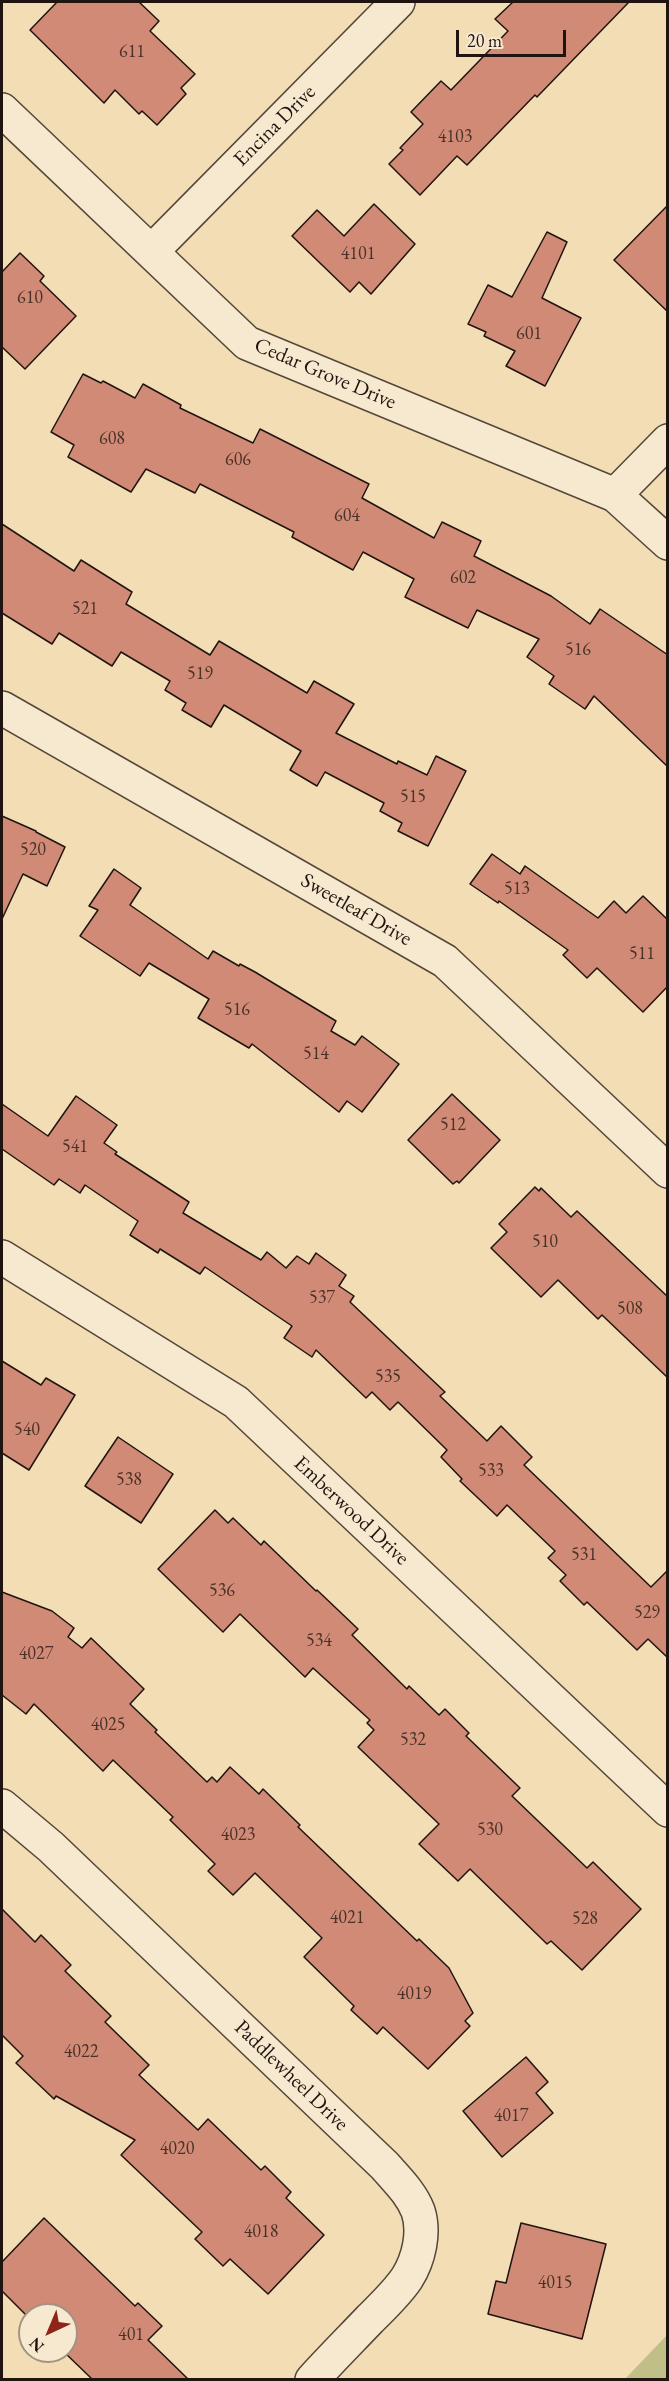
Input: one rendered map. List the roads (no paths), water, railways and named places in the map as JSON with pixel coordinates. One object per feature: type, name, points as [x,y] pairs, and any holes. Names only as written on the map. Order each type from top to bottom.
[{"type":"street","name":"Encina Drive","points":[[152,251],[398,2]]},
{"type":"street","name":"Cedar Grove Drive","points":[[2,110],[248,342],[615,495],[668,543]]},
{"type":"street","points":[[615,495],[668,441]]},
{"type":"street","name":"Sweetleaf Drive","points":[[2,708],[445,962],[668,1171]]},
{"type":"street","name":"Emberwood Drive","points":[[2,1257],[236,1402],[668,1810]]},
{"type":"street","name":"Paddlewheel Drive","points":[[2,1806],[59,1855],[385,2166],[408,2192],[421,2223],[416,2260],[407,2278],[312,2379]]}]
